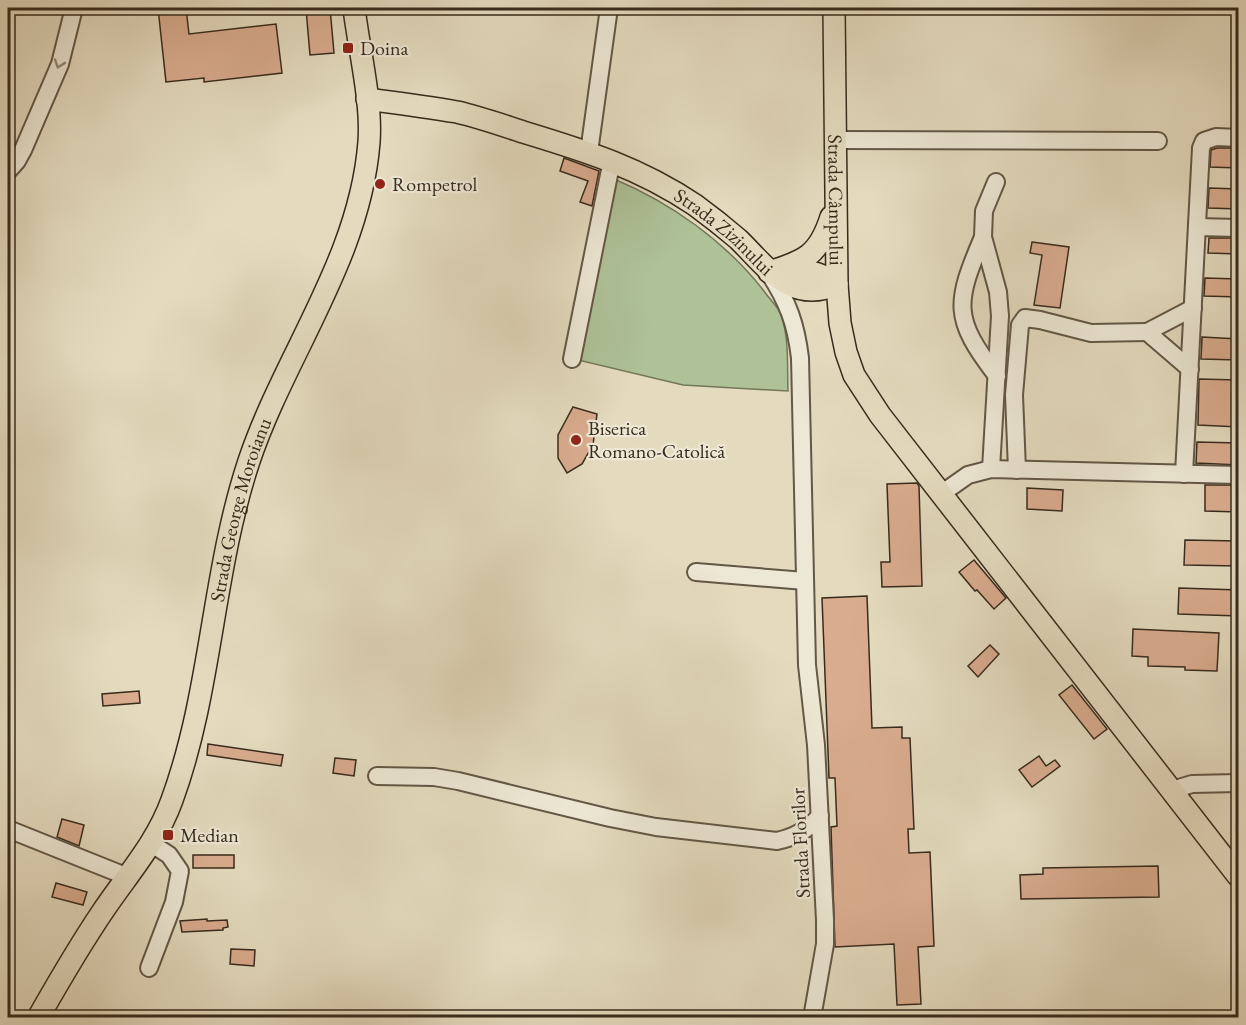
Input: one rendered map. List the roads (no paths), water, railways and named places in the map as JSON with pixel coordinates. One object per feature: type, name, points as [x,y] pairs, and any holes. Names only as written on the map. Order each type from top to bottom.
[{"type":"main road","name":"Strada George Moroianu","points":[[38,1017],[93,927],[152,844],[171,802],[189,745],[198,706],[229,535],[249,459],[274,399],[318,310],[362,195],[369,139],[367,99],[354,8]]},
{"type":"main road","name":"Strada Câmpului","points":[[834,8],[837,284],[840,323],[850,364],[861,388],[880,416],[1239,876]]},
{"type":"main road","name":"Strada Zizinului","points":[[367,99],[459,113],[612,160],[660,184],[713,218],[769,272]]},
{"type":"main road","points":[[769,272],[805,260],[816,251],[826,234],[836,201]]},
{"type":"main road","points":[[769,272],[809,271],[823,275],[837,284]]},
{"type":"main road","points":[[769,272],[800,289],[813,292],[822,291],[837,284]]},
{"type":"main road","points":[[813,292],[840,323]]},
{"type":"main road","name":"Strada George Moroianu","points":[[43,1017],[53,993]]},
{"type":"street","points":[[8,171],[23,150],[60,64],[74,8]]},
{"type":"street","points":[[589,152],[609,8]]},
{"type":"street","points":[[1184,474],[1201,148],[1204,141],[1216,137],[1239,138]]},
{"type":"street","points":[[836,140],[1158,141]]},
{"type":"street","points":[[572,359],[612,160]]},
{"type":"street","points":[[991,469],[1000,316],[998,292],[983,237],[984,212],[996,182]]},
{"type":"street","points":[[1197,227],[1239,228]]},
{"type":"street","points":[[983,237],[968,272],[962,301],[964,322],[975,347],[997,376]]},
{"type":"street","name":"Strada Zizinului","points":[[769,272],[791,312],[800,358],[807,665]]},
{"type":"street","points":[[1017,470],[1014,395],[1020,325],[1025,318],[1091,333],[1147,332],[1193,308]]},
{"type":"street","points":[[1147,332],[1190,369]]},
{"type":"street","points":[[941,494],[968,475],[991,469],[1239,475]]},
{"type":"street","points":[[696,572],[805,581]]},
{"type":"street","name":"Strada Florilor","points":[[807,665],[813,708],[820,816],[825,944],[812,1017]]},
{"type":"street","points":[[377,776],[434,777],[610,818],[777,841],[807,830],[820,816]]},
{"type":"street","points":[[1172,790],[1192,784],[1239,783]]},
{"type":"street","points":[[8,829],[128,877]]},
{"type":"street","points":[[149,968],[174,902],[180,871],[169,855],[152,844]]},
{"type":"place","name":"Doina","points":[[348,48]]},
{"type":"place","name":"Rompetrol","points":[[380,184]]},
{"type":"place","name":"Biserica Romano-Catolică","points":[[576,440]]},
{"type":"place","name":"Median","points":[[168,835]]}]
